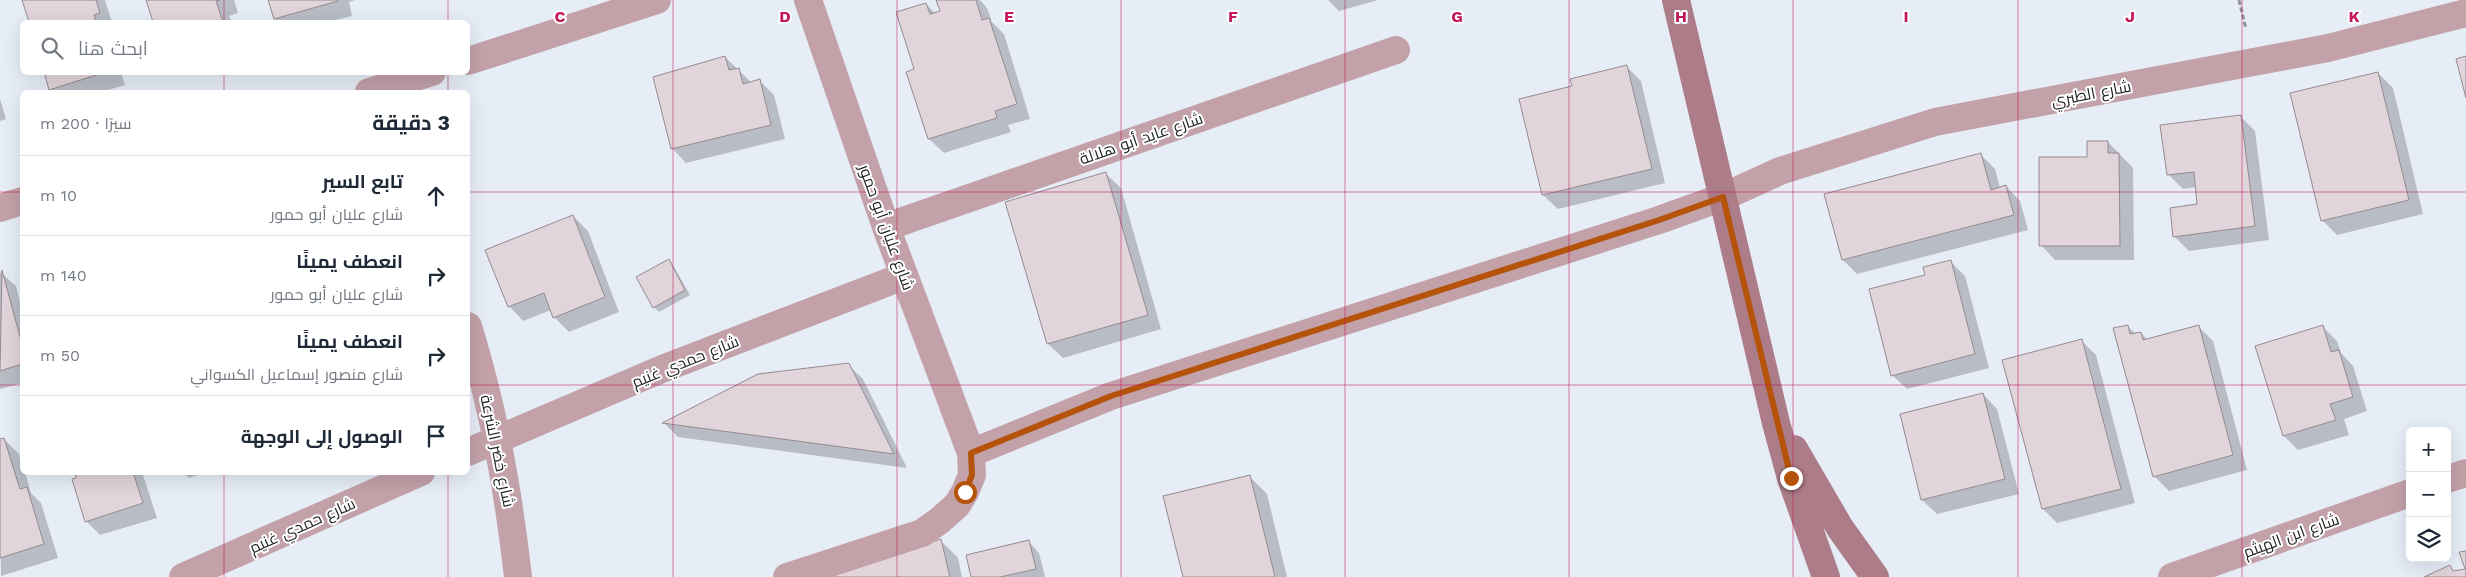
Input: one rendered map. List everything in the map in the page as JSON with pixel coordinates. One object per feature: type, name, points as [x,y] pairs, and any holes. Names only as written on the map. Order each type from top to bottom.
[{"type":"street","points":[[470,60],[657,0]]},
{"type":"street","name":"شارع عليان أبو حمور","points":[[787,577],[922,533],[957,506],[972,475],[971,453],[886,227],[808,0]]},
{"type":"street","points":[[1676,0],[1776,423],[1791,478],[1826,577]]},
{"type":"street","name":"شارع الطبري","points":[[1723,197],[1780,171],[1936,122],[2328,48],[2466,13]]},
{"type":"street","name":"شارع عايد أبو هلالة","points":[[886,227],[1396,50]]},
{"type":"street","points":[[383,90],[424,75]]},
{"type":"street","points":[[971,453],[1111,396],[1659,220],[1723,197]]},
{"type":"street","points":[[0,208],[20,202]]},
{"type":"street","name":"شارع حمدي غنيم","points":[[470,451],[662,369],[904,276]]},
{"type":"street","name":"شارع خضر الشرعة","points":[[470,334],[498,439],[509,495],[518,577]]},
{"type":"street","points":[[1776,423],[1795,450],[1840,528],[1875,577]]},
{"type":"street","points":[[2451,478],[2466,473]]},
{"type":"street","name":"شارع حمدي غنيم","points":[[183,577],[414,475]]},
{"type":"street","name":"شارع ابن الهيثم","points":[[2172,577],[2406,494]]},
{"type":"building","points":[[22,0],[96,0],[100,13],[94,15],[95,20],[28,20]]},
{"type":"building","points":[[146,0],[220,0],[216,1],[222,20],[152,20]]},
{"type":"building","points":[[268,0],[338,0],[338,1],[274,19]]},
{"type":"building","points":[[936,0],[976,0],[982,20],[989,18],[1017,104],[995,111],[997,118],[928,139],[906,72],[914,69],[896,12],[926,3],[930,14],[940,11]]},
{"type":"building","points":[[725,56],[729,70],[739,68],[743,84],[760,79],[771,125],[671,149],[653,77]]},
{"type":"building","points":[[2466,56],[2466,98],[2456,59]]},
{"type":"building","points":[[1627,65],[1652,169],[1542,195],[1519,99],[1572,86],[1570,79]]},
{"type":"building","points":[[2378,72],[2409,200],[2321,221],[2290,93]]},
{"type":"building","points":[[45,75],[96,75],[49,90]]},
{"type":"building","points":[[2241,115],[2255,226],[2173,237],[2170,208],[2197,204],[2194,172],[2167,175],[2160,125]]},
{"type":"building","points":[[2087,141],[2108,141],[2108,153],[2119,153],[2120,246],[2039,246],[2039,157],[2087,157]]},
{"type":"building","points":[[1981,153],[1991,190],[2006,185],[2014,215],[1842,260],[1824,194]]},
{"type":"building","points":[[1106,172],[1148,315],[1047,344],[1005,202]]},
{"type":"building","points":[[573,215],[605,297],[553,318],[544,293],[508,307],[485,250]]},
{"type":"building","points":[[669,259],[685,290],[653,308],[636,277]]},
{"type":"building","points":[[1951,260],[1975,354],[1891,376],[1869,289],[1925,275],[1923,267]]},
{"type":"building","points":[[2,270],[20,337],[20,365],[0,371]]},
{"type":"building","points":[[2128,325],[2130,334],[2141,332],[2143,340],[2199,325],[2233,455],[2153,477],[2113,328]]},
{"type":"building","points":[[2323,325],[2331,352],[2339,350],[2353,397],[2330,404],[2336,420],[2283,436],[2255,346]]},
{"type":"building","points":[[2082,339],[2121,489],[2042,509],[2002,360]]},
{"type":"building","points":[[849,363],[894,454],[662,423],[758,374]]},
{"type":"building","points":[[1983,393],[2005,479],[1921,500],[1900,414]]},
{"type":"building","points":[[4,438],[20,489],[27,487],[44,544],[0,558],[0,439]]},
{"type":"building","points":[[76,475],[134,475],[143,503],[85,522],[72,479],[76,478]]},
{"type":"building","points":[[1250,475],[1275,577],[1183,577],[1163,496]]},
{"type":"building","points":[[941,539],[950,577],[820,577]]},
{"type":"building","points":[[1029,540],[1036,569],[1000,577],[971,577],[966,555]]},
{"type":"building","points":[[2466,551],[2466,577],[2424,577],[2450,565],[2453,571],[2465,569],[2459,552]]},
{"type":"route","points":[[965,492],[972,475],[971,453],[1111,396],[1659,220],[1723,197],[1776,423],[1791,478]]}]
